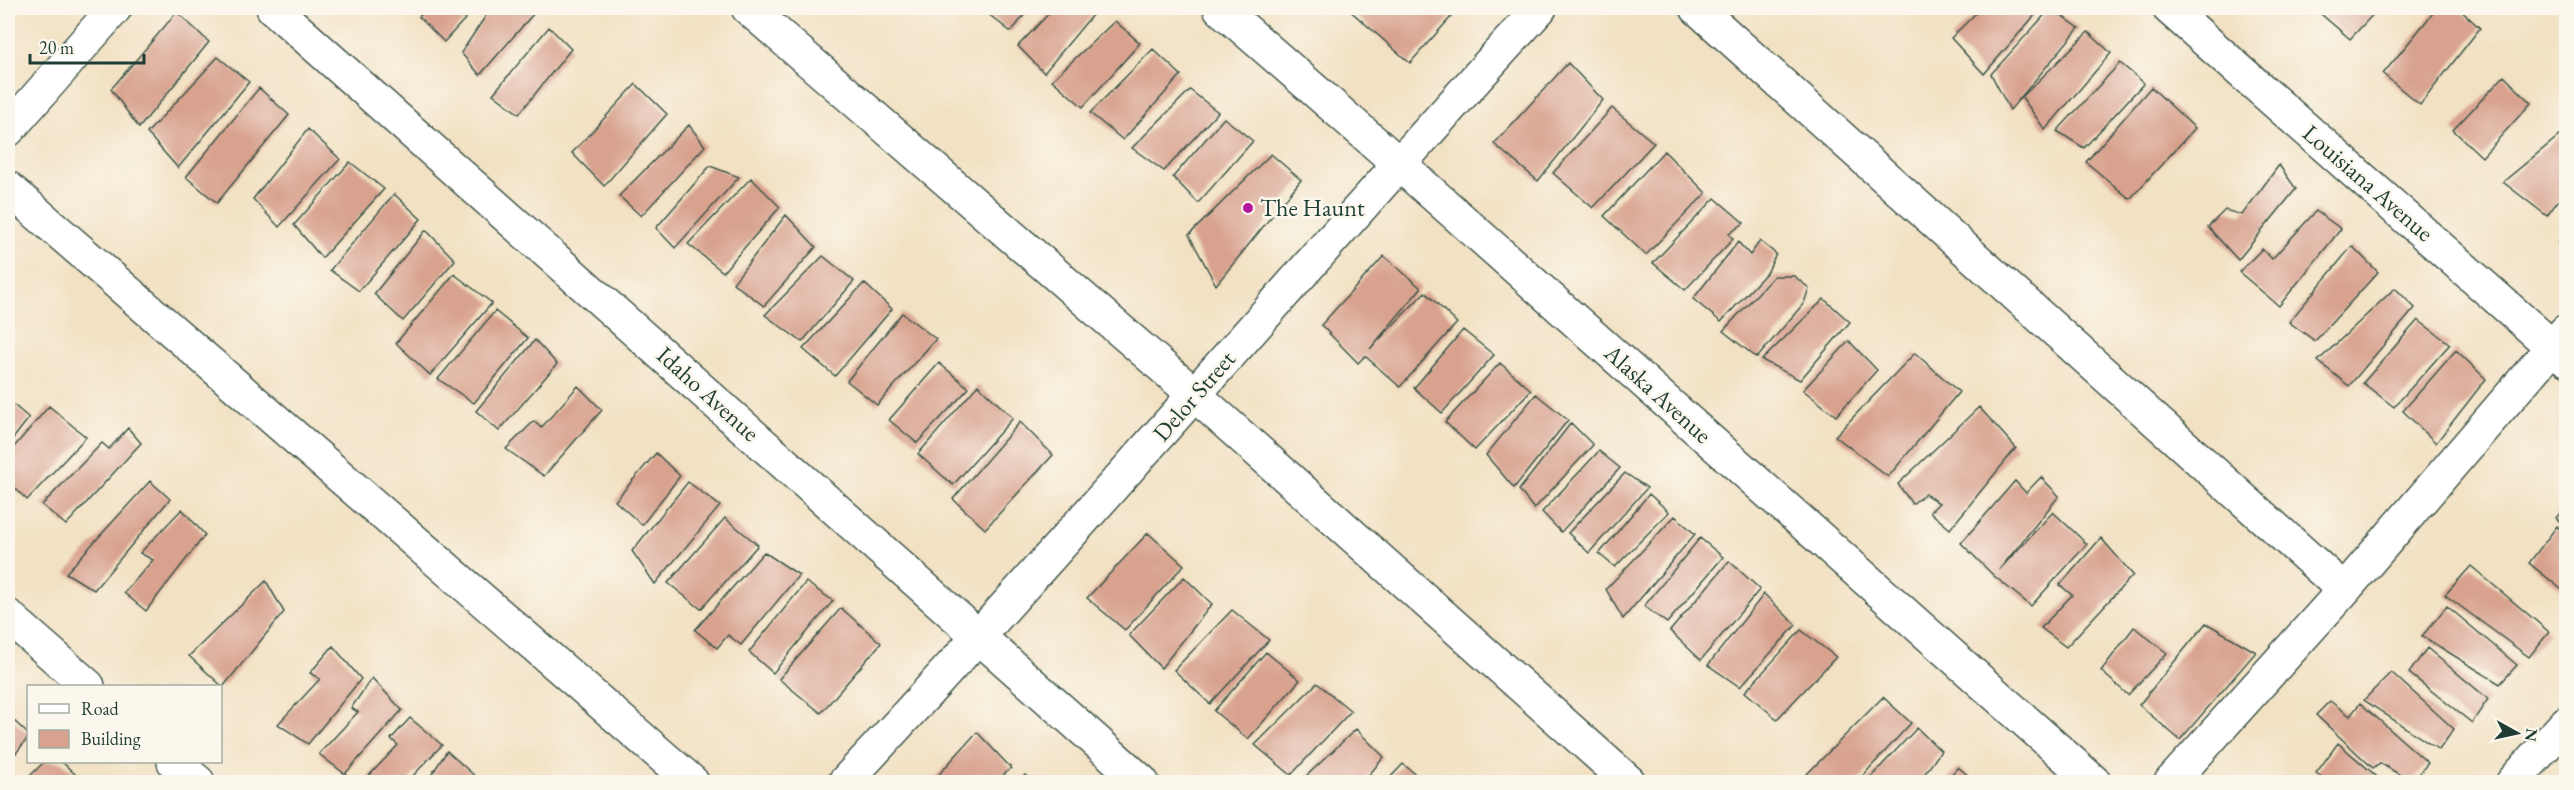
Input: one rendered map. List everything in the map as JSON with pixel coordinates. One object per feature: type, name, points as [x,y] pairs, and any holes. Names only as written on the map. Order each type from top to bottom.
[{"type":"street","points":[[8,130],[115,8]]},
{"type":"street","name":"Idaho Avenue","points":[[273,8],[981,636],[1142,783]]},
{"type":"street","points":[[748,8],[1195,395],[1629,783]]},
{"type":"street","name":"Alaska Avenue","points":[[1220,8],[1398,163],[2094,783]]},
{"type":"street","name":"Delor Street","points":[[845,783],[981,636],[1398,163],[1540,8]]},
{"type":"street","points":[[1697,8],[2344,590]]},
{"type":"street","name":"Louisiana Avenue","points":[[2169,8],[2562,345]]},
{"type":"street","points":[[8,188],[692,783]]},
{"type":"street","points":[[2170,783],[2562,345]]},
{"type":"street","points":[[8,616],[86,685]]},
{"type":"street","points":[[2513,783],[2566,723]]},
{"type":"street","points":[[175,763],[198,783]]},
{"type":"building","points":[[426,8],[475,8],[444,42],[419,17]]},
{"type":"building","points":[[491,8],[528,8],[534,13],[480,75],[461,53]]},
{"type":"building","points":[[983,8],[1030,8],[1011,32]]},
{"type":"building","points":[[1054,8],[1098,8],[1044,73],[1018,46]]},
{"type":"building","points":[[1347,8],[1459,8],[1410,63]]},
{"type":"building","points":[[1981,8],[2041,8],[1984,74],[1951,38]]},
{"type":"building","points":[[2051,8],[2079,28],[2010,110],[1991,74]]},
{"type":"building","points":[[2314,8],[2379,8],[2350,39]]},
{"type":"building","points":[[2437,8],[2458,8],[2480,28],[2420,105],[2383,74]]},
{"type":"building","points":[[177,12],[209,42],[139,128],[111,89]]},
{"type":"building","points":[[1115,21],[1140,43],[1083,107],[1052,80]]},
{"type":"building","points":[[549,27],[571,49],[519,114],[493,94]]},
{"type":"building","points":[[2088,32],[2111,53],[2045,130],[2022,97]]},
{"type":"building","points":[[1153,49],[1181,75],[1123,140],[1090,113]]},
{"type":"building","points":[[218,57],[249,82],[178,168],[147,133]]},
{"type":"building","points":[[1568,63],[1603,100],[1538,181],[1494,144]]},
{"type":"building","points":[[2120,63],[2144,83],[2084,148],[2057,131]]},
{"type":"building","points":[[2504,76],[2531,103],[2482,157],[2453,130]]},
{"type":"building","points":[[636,84],[667,114],[604,186],[572,153]]},
{"type":"building","points":[[2151,87],[2195,128],[2130,199],[2086,162]]},
{"type":"building","points":[[259,88],[289,115],[217,203],[186,177]]},
{"type":"building","points":[[1190,90],[1218,112],[1164,171],[1132,148]]},
{"type":"building","points":[[1612,108],[1654,143],[1593,208],[1553,173]]},
{"type":"building","points":[[1224,118],[1253,141],[1198,203],[1173,177]]},
{"type":"building","points":[[689,125],[705,146],[641,216],[619,196]]},
{"type":"building","points":[[308,129],[340,159],[279,227],[253,199]]},
{"type":"building","points":[[2566,130],[2566,190],[2547,216],[2503,182]]},
{"type":"building","points":[[1664,151],[1706,193],[1646,255],[1604,216]]},
{"type":"building","name":"The Haunt","points":[[1271,154],[1301,180],[1216,285],[1189,235]]},
{"type":"building","points":[[350,162],[384,189],[322,258],[294,225]]},
{"type":"building","points":[[2279,165],[2296,189],[2238,260],[2208,227],[2225,210],[2242,215]]},
{"type":"building","points":[[710,166],[739,177],[675,248],[656,228]]},
{"type":"building","points":[[751,178],[780,207],[723,272],[688,244]]},
{"type":"building","points":[[394,194],[421,219],[359,291],[330,270]]},
{"type":"building","points":[[1715,198],[1744,223],[1729,234],[1733,239],[1685,290],[1653,263]]},
{"type":"building","points":[[2316,211],[2341,229],[2279,306],[2239,272],[2262,249],[2272,259]]},
{"type":"building","points":[[786,215],[816,247],[764,306],[733,283]]},
{"type":"building","points":[[426,230],[455,260],[403,321],[374,294]]},
{"type":"building","points":[[2566,232],[2566,252],[2558,243]]},
{"type":"building","points":[[1760,241],[1776,254],[1768,271],[1721,322],[1693,299],[1738,242],[1750,255]]},
{"type":"building","points":[[2352,246],[2378,272],[2315,341],[2289,322]]},
{"type":"building","points":[[823,256],[854,281],[802,342],[765,315]]},
{"type":"building","points":[[1384,256],[1421,288],[1370,349],[1425,292],[1457,323],[1400,387],[1365,356],[1358,363],[1321,325]]},
{"type":"building","points":[[454,274],[492,303],[430,375],[396,343]]},
{"type":"building","points":[[1774,276],[1794,276],[1809,288],[1804,303],[1757,358],[1723,331]]},
{"type":"building","points":[[864,283],[892,309],[835,376],[803,349]]},
{"type":"building","points":[[2395,288],[2415,308],[2349,386],[2318,361]]},
{"type":"building","points":[[1824,299],[1850,322],[1800,380],[1762,360]]},
{"type":"building","points":[[495,311],[528,338],[474,403],[438,379]]},
{"type":"building","points":[[902,313],[936,339],[877,405],[847,381]]},
{"type":"building","points":[[2418,320],[2450,344],[2394,407],[2363,383]]},
{"type":"building","points":[[1463,330],[1494,355],[1442,413],[1414,388]]},
{"type":"building","points":[[535,340],[557,364],[499,431],[476,411]]},
{"type":"building","points":[[1849,341],[1877,370],[1836,416],[1803,390]]},
{"type":"building","points":[[2456,350],[2486,379],[2436,443],[2403,411]]},
{"type":"building","points":[[1915,353],[1959,392],[1888,477],[1835,436]]},
{"type":"building","points":[[939,363],[969,388],[917,443],[889,420]]},
{"type":"building","points":[[1500,363],[1531,390],[1475,450],[1445,422]]},
{"type":"building","points":[[978,385],[1013,418],[953,485],[918,454]]},
{"type":"building","points":[[578,386],[602,410],[544,476],[506,449],[534,421],[541,428]]},
{"type":"building","points":[[1536,394],[1568,420],[1514,488],[1486,455]]},
{"type":"building","points":[[8,400],[29,418],[8,445]]},
{"type":"building","points":[[49,406],[86,437],[27,500],[8,481],[8,454]]},
{"type":"building","points":[[1979,407],[2016,448],[1950,529],[1930,512],[1939,503],[1925,494],[1912,504],[1898,484]]},
{"type":"building","points":[[1020,422],[1053,455],[985,529],[953,499]]},
{"type":"building","points":[[1571,423],[1593,445],[1534,509],[1519,490]]},
{"type":"building","points":[[128,428],[141,443],[66,525],[42,505],[102,443],[109,449]]},
{"type":"building","points":[[1599,451],[1620,468],[1561,532],[1542,512]]},
{"type":"building","points":[[656,453],[680,476],[642,525],[615,501]]},
{"type":"building","points":[[1625,473],[1647,488],[1589,553],[1568,533]]},
{"type":"building","points":[[2041,477],[2059,496],[1999,570],[2053,512],[2087,544],[2031,606],[1994,576],[1961,543],[2015,481],[2026,493]]},
{"type":"building","points":[[150,481],[170,499],[94,590],[66,573]]},
{"type":"building","points":[[688,482],[720,506],[655,584],[632,551]]},
{"type":"building","points":[[1649,494],[1669,512],[1615,567],[1599,554]]},
{"type":"building","points":[[2566,506],[2566,527],[2556,518]]},
{"type":"building","points":[[182,509],[205,535],[146,611],[124,593],[153,560],[140,553]]},
{"type":"building","points":[[1675,516],[1695,534],[1623,619],[1606,589]]},
{"type":"building","points":[[725,518],[758,545],[701,609],[668,583]]},
{"type":"building","points":[[2557,526],[2566,534],[2566,593],[2529,563]]},
{"type":"building","points":[[1148,533],[1184,565],[1125,630],[1087,598]]},
{"type":"building","points":[[1700,538],[1723,557],[1667,623],[1644,606]]},
{"type":"building","points":[[2101,538],[2133,575],[2066,647],[2041,628],[2072,595],[2060,585]]},
{"type":"building","points":[[764,552],[799,575],[741,645],[728,635],[717,648],[695,630]]},
{"type":"building","points":[[1729,561],[1760,589],[1701,660],[1670,631]]},
{"type":"building","points":[[2471,566],[2549,632],[2529,657],[2445,595]]},
{"type":"building","points":[[1184,577],[1212,604],[1161,668],[1129,635]]},
{"type":"building","points":[[266,581],[284,612],[223,687],[189,656]]},
{"type":"building","points":[[806,582],[833,601],[773,673],[749,652]]},
{"type":"building","points":[[1764,594],[1796,625],[1740,687],[1708,665]]},
{"type":"building","points":[[2447,606],[2517,665],[2500,684],[2422,636]]},
{"type":"building","points":[[841,608],[881,643],[821,713],[779,679]]},
{"type":"building","points":[[1232,610],[1269,640],[1210,704],[1174,670]]},
{"type":"building","points":[[2206,623],[2256,652],[2180,740],[2139,705]]},
{"type":"building","points":[[2134,627],[2167,653],[2128,695],[2101,671]]},
{"type":"building","points":[[1801,630],[1836,657],[1777,719],[1745,692]]},
{"type":"building","points":[[333,646],[361,679],[308,744],[278,724],[320,679],[310,673]]},
{"type":"building","points":[[2427,648],[2488,699],[2472,723],[2409,673]]},
{"type":"building","points":[[1266,652],[1300,680],[1248,739],[1214,711]]},
{"type":"building","points":[[2391,672],[2454,729],[2439,750],[2364,700]]},
{"type":"building","points":[[372,678],[402,710],[345,774],[319,754],[358,712],[351,708]]},
{"type":"building","points":[[1317,683],[1351,711],[1291,775],[1255,745]]},
{"type":"building","points":[[1883,697],[1911,723],[1857,782],[1815,782],[1807,774]]},
{"type":"building","points":[[2330,701],[2350,716],[2360,703],[2428,763],[2412,782],[2380,763],[2373,768],[2316,715]]},
{"type":"building","points":[[10,717],[27,733],[27,739],[8,763],[8,720]]},
{"type":"building","points":[[410,718],[442,745],[407,782],[363,782],[398,745],[391,739]]},
{"type":"building","points":[[1917,728],[1941,751],[1919,782],[1866,782]]},
{"type":"building","points":[[1356,729],[1384,757],[1363,782],[1300,782]]},
{"type":"building","points":[[977,732],[1011,768],[996,782],[932,782]]},
{"type":"building","points":[[2338,743],[2383,782],[2329,782],[2316,773]]},
{"type":"building","points":[[447,751],[477,778],[474,782],[438,782],[442,778],[432,774]]},
{"type":"building","points":[[43,763],[63,763],[76,775],[69,782],[24,782]]},
{"type":"building","points":[[1403,764],[1425,782],[1386,782]]},
{"type":"building","points":[[1958,767],[1976,782],[1945,782]]},
{"type":"building","points":[[1025,775],[1034,782],[1019,782]]},
{"type":"building","points":[[508,776],[514,782],[503,782]]},
{"type":"place","name":"The Haunt","points":[[1248,208]]}]
